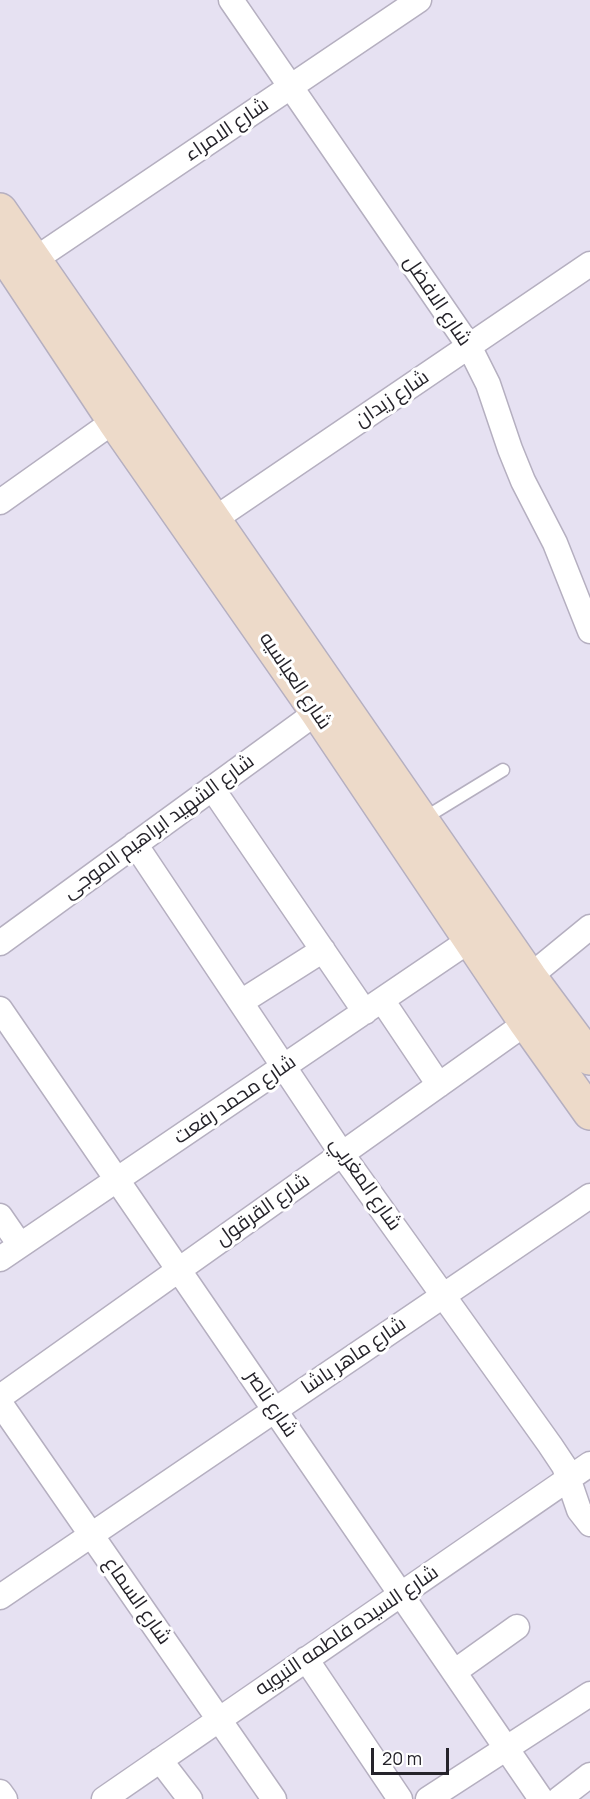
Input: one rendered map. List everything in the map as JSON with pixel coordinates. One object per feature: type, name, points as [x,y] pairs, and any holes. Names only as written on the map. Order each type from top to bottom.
[{"type":"main road","name":"شارع العباسيه","points":[[0,210],[204,526],[317,712],[470,940],[590,1058]]},
{"type":"main road","name":"شارع العباسيه","points":[[0,249],[114,421],[204,526],[423,819],[519,986],[526,1023],[590,1113]]},
{"type":"street","name":"شارع الافضل","points":[[231,0],[469,346],[488,384],[523,481],[555,543],[587,615]]},
{"type":"street","name":"شارع الامراء","points":[[34,260],[419,0]]},
{"type":"street","name":"شارع زيدان","points":[[204,526],[590,264]]},
{"type":"street","points":[[0,502],[114,421]]},
{"type":"street","name":"شارع الشهيد ابراهيم الموجى","points":[[0,943],[317,712]]},
{"type":"street","points":[[212,788],[323,950],[439,1085]]},
{"type":"street","name":"شارع المغربي","points":[[135,844],[342,1154],[550,1445],[564,1466],[579,1510],[590,1524]]},
{"type":"street","points":[[519,986],[590,927]]},
{"type":"street","name":"شارع محمد رفعت","points":[[0,1259],[470,940]]},
{"type":"street","points":[[241,1002],[323,950]]},
{"type":"street","name":"شارع ناصر","points":[[0,1009],[541,1799]]},
{"type":"street","name":"شارع القرقول","points":[[0,1397],[526,1023]]},
{"type":"street","name":"شارع ماهر باشا","points":[[0,1597],[590,1196]]},
{"type":"street","points":[[0,1216],[20,1245]]},
{"type":"street","name":"شارع السماع","points":[[0,1403],[274,1799]]},
{"type":"street","name":"شارع السيده فاطمه النبويه","points":[[104,1799],[590,1464]]},
{"type":"street","points":[[454,1672],[518,1627]]},
{"type":"street","points":[[306,1659],[400,1799]]},
{"type":"street","points":[[428,1799],[590,1694]]},
{"type":"street","points":[[160,1760],[190,1799]]},
{"type":"street","points":[[558,1799],[590,1775]]},
{"type":"street","points":[[0,1792],[5,1799]]},
{"type":"lane","points":[[423,819],[503,770]]}]
